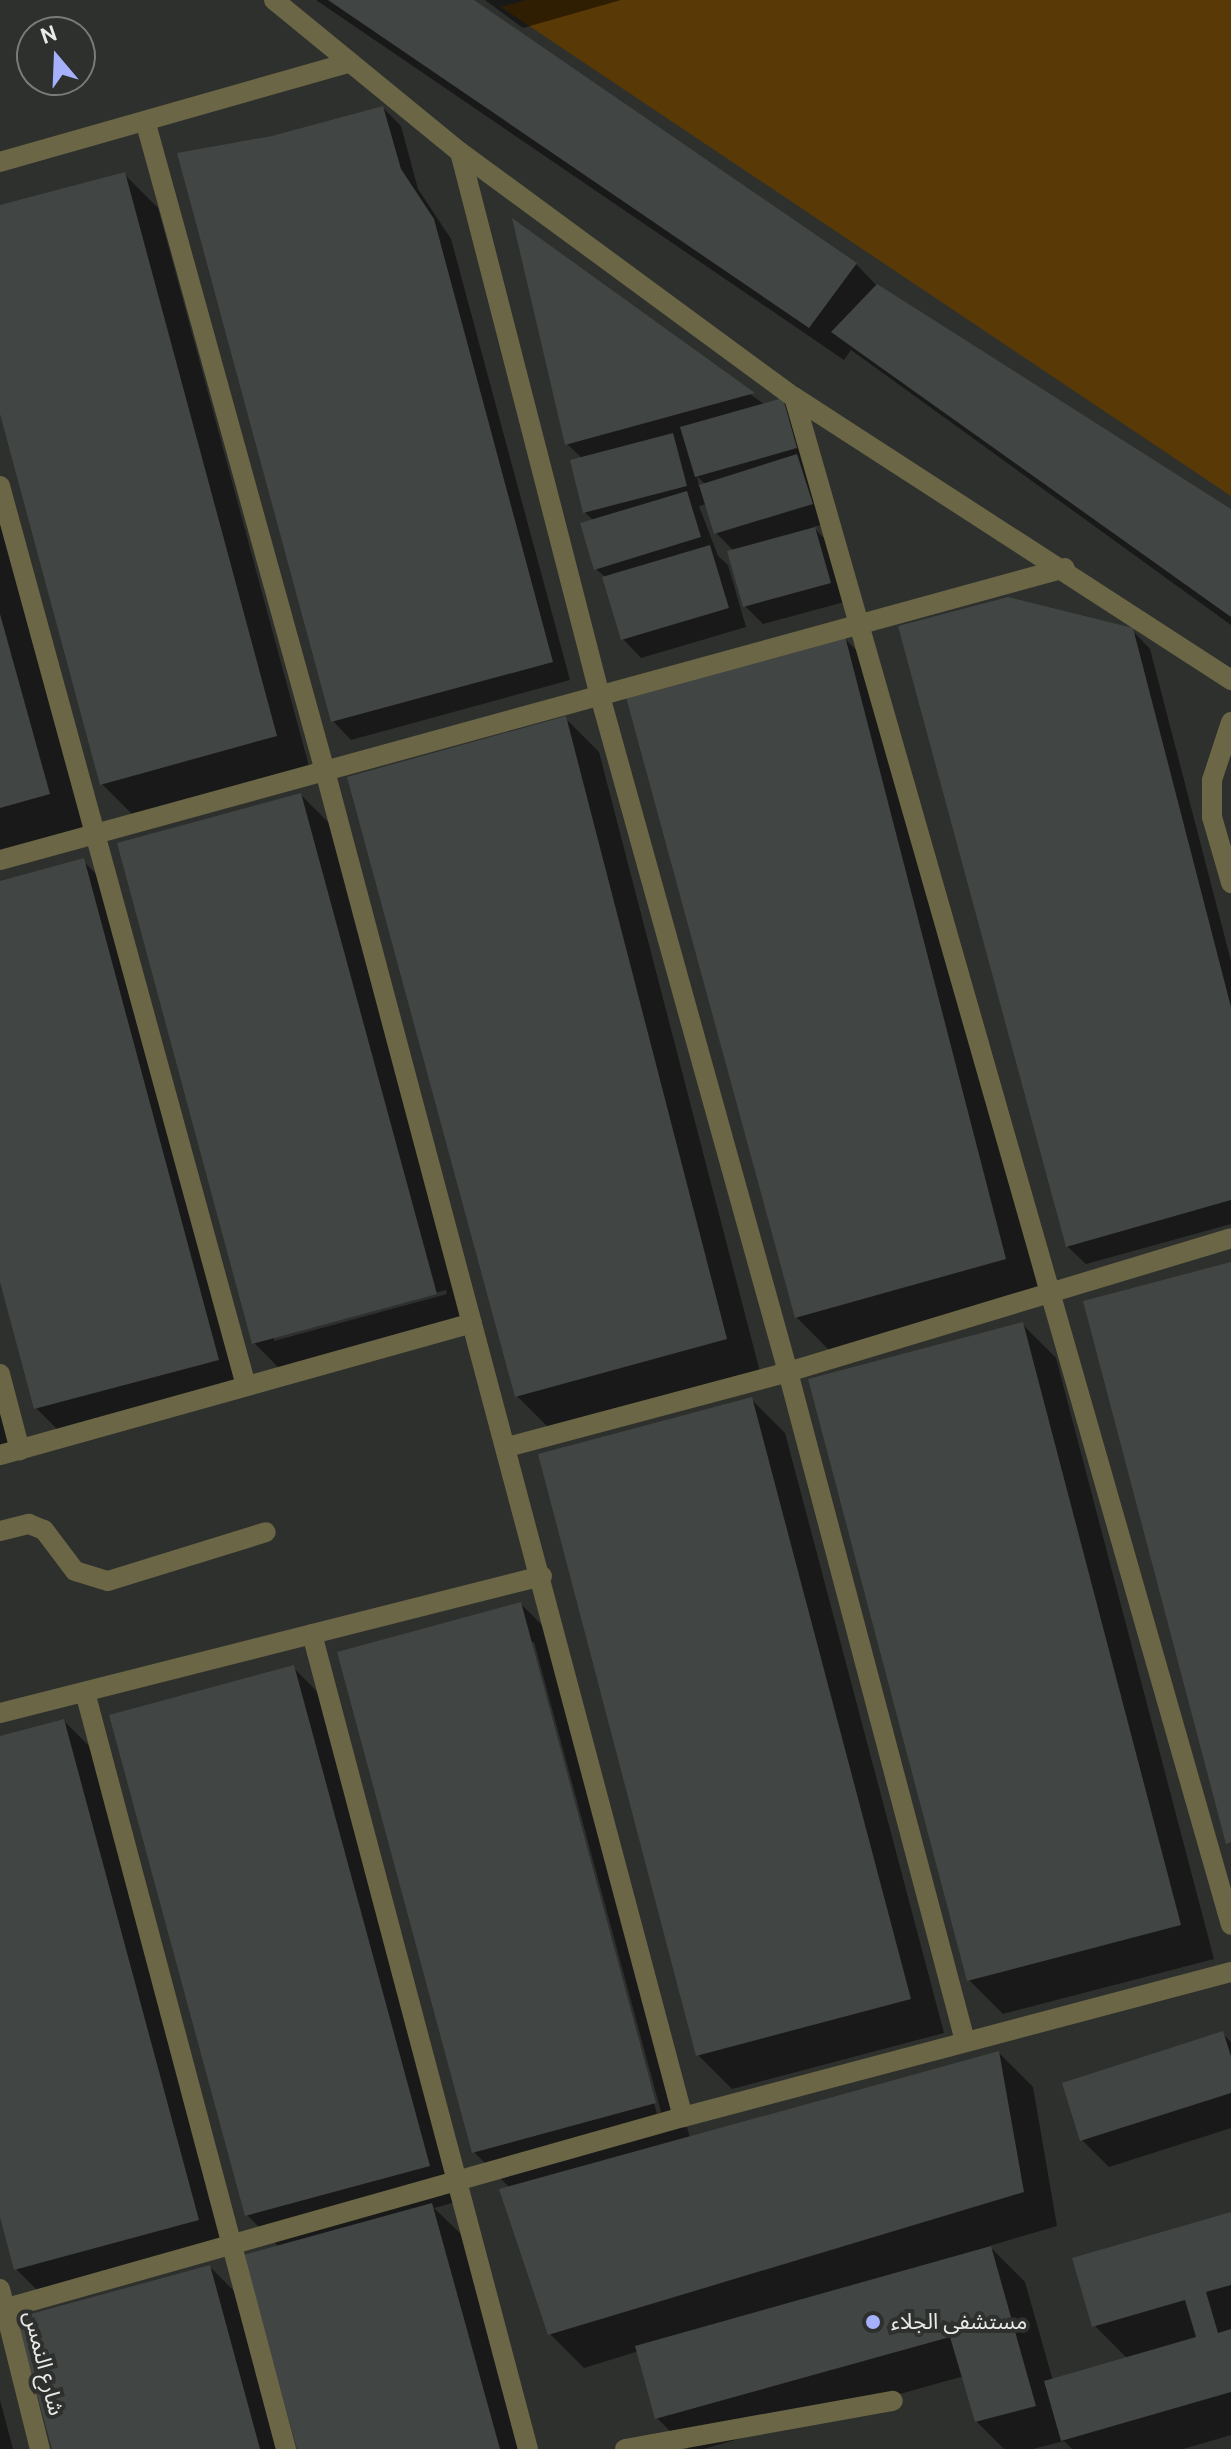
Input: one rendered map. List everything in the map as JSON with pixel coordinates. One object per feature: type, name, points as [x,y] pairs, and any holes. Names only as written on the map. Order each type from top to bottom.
[{"type":"street","points":[[274,0],[460,152],[794,397],[1065,568],[1231,680]]},
{"type":"street","points":[[0,162],[146,124],[350,62]]},
{"type":"street","points":[[146,124],[325,771],[542,1576],[683,2117]]},
{"type":"street","points":[[460,152],[600,696],[788,1372],[965,2041]]},
{"type":"street","points":[[794,397],[856,623],[1231,1925]]},
{"type":"street","points":[[0,486],[246,1386]]},
{"type":"street","points":[[0,860],[1065,568]]},
{"type":"street","points":[[1231,722],[1212,780],[1212,817],[1231,883]]},
{"type":"street","points":[[507,1447],[788,1372],[1231,1238]]},
{"type":"street","points":[[0,1455],[472,1323]]},
{"type":"street","points":[[0,1374],[20,1450]]},
{"type":"street","points":[[0,1531],[29,1524],[44,1530],[75,1571],[108,1581],[266,1532]]},
{"type":"street","points":[[0,1713],[542,1576]]},
{"type":"street","points":[[312,1634],[454,2183],[528,2449]]},
{"type":"street","points":[[85,1692],[286,2449]]},
{"type":"street","points":[[2,2302],[234,2245],[683,2117],[1231,1972]]},
{"type":"street","name":"شارع النمس","points":[[2,2302],[40,2449]]},
{"type":"street","points":[[625,2449],[893,2401]]},
{"type":"shaded area","points":[[526,0],[1231,0],[1231,496],[501,7]]},
{"type":"building","points":[[328,0],[474,0],[857,263],[809,328]]},
{"type":"building","points":[[383,106],[401,169],[434,219],[553,662],[331,722],[177,153],[272,136]]},
{"type":"building","points":[[125,172],[277,736],[100,785],[0,414],[0,205]]},
{"type":"building","points":[[512,218],[755,393],[565,445]]},
{"type":"building","points":[[877,284],[1231,509],[1231,617],[831,332]]},
{"type":"building","points":[[783,398],[797,448],[695,477],[680,427]]},
{"type":"building","points":[[673,433],[687,486],[583,513],[570,460]]},
{"type":"building","points":[[797,454],[813,504],[714,534],[699,485]]},
{"type":"building","points":[[687,491],[701,537],[594,570],[580,523]]},
{"type":"building","points":[[815,527],[831,583],[743,607],[727,551]]},
{"type":"building","points":[[710,545],[729,608],[621,640],[602,577]]},
{"type":"building","points":[[1008,597],[1133,628],[1231,1007],[1231,1200],[1066,1247],[898,626]]},
{"type":"building","points":[[0,614],[50,794],[0,808]]},
{"type":"building","points":[[845,636],[1006,1259],[795,1318],[626,697]]},
{"type":"building","points":[[566,716],[727,1339],[515,1397],[347,777]]},
{"type":"building","points":[[301,793],[437,1294],[252,1344],[117,843]]},
{"type":"building","points":[[84,858],[219,1360],[34,1409],[0,1282],[0,881]]},
{"type":"building","points":[[1231,1262],[1231,1842],[1226,1844],[1083,1301]]},
{"type":"building","points":[[1023,1322],[1181,1925],[967,1981],[808,1379]]},
{"type":"building","points":[[752,1397],[911,1999],[696,2056],[538,1454]]},
{"type":"building","points":[[521,1602],[656,2103],[472,2153],[337,1652]]},
{"type":"building","points":[[294,1665],[430,2166],[245,2216],[109,1715]]},
{"type":"building","points":[[64,1719],[199,2220],[14,2270],[0,2217],[0,1736]]},
{"type":"building","points":[[1223,2031],[1231,2056],[1231,2093],[1080,2141],[1062,2083]]},
{"type":"building","points":[[999,2051],[1024,2192],[548,2335],[499,2189]]},
{"type":"building","points":[[432,2203],[500,2449],[297,2449],[243,2255]]},
{"type":"building","points":[[1231,2212],[1231,2285],[1206,2292],[1218,2333],[1231,2329],[1231,2392],[1061,2441],[1044,2381],[1196,2337],[1185,2300],[1092,2327],[1072,2258]]},
{"type":"building","points":[[991,2246],[1036,2406],[975,2422],[950,2337],[655,2419],[635,2346]]},
{"type":"building","points":[[210,2265],[260,2449],[52,2449],[16,2318]]},
{"type":"place","name":"مستشفى الجلاء","points":[[873,2322]]}]
